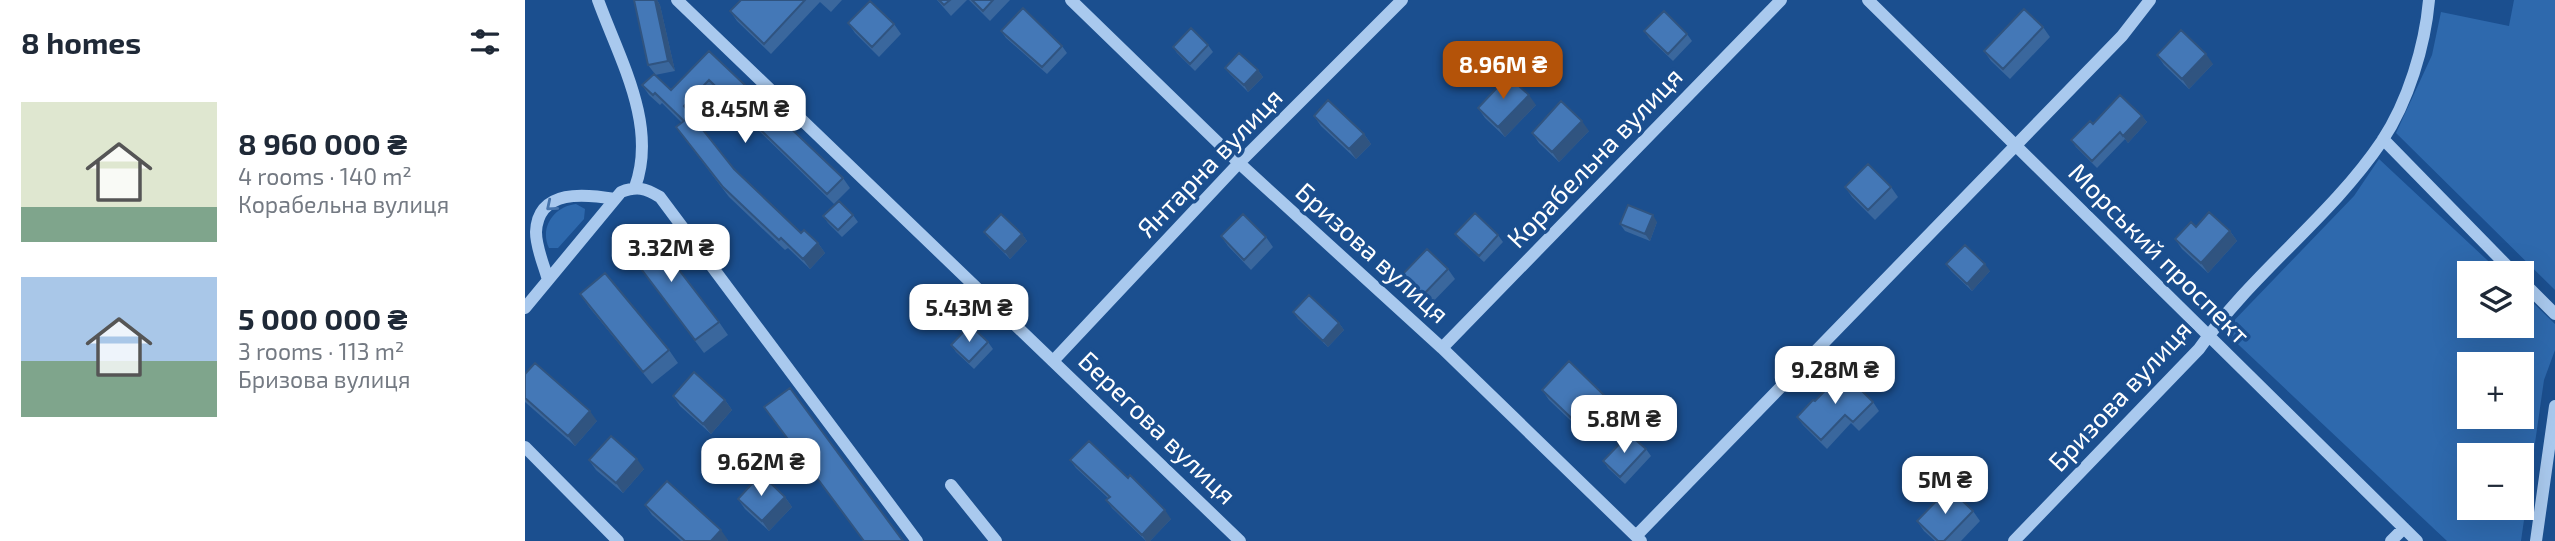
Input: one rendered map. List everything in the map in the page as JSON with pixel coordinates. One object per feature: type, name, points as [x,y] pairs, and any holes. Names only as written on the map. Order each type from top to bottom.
[{"type":"street","points":[[598,0],[640,114],[643,146],[641,170],[635,187]]},
{"type":"street","name":"Берегова вулиця","points":[[677,0],[1240,541]]},
{"type":"street","name":"Бризова вулиця","points":[[1071,0],[1239,163],[1442,348],[1639,539]]},
{"type":"street","name":"Янтарна вулиця","points":[[1054,360],[1239,163],[1402,0]]},
{"type":"street","name":"Корабельна вулиця","points":[[1442,348],[1781,0]]},
{"type":"street","name":"Морський проспект","points":[[1868,0],[2417,541]]},
{"type":"street","points":[[1639,539],[2015,144],[2122,36],[2150,0]]},
{"type":"street","name":"Бризова вулиця","points":[[2014,541],[2199,349],[2223,317],[2347,186],[2383,139],[2413,75],[2423,40],[2429,0]]},
{"type":"street","points":[[2383,139],[2502,261]]},
{"type":"street","points":[[525,308],[621,192],[635,187],[647,189],[660,197],[917,541]]},
{"type":"street","points":[[548,280],[536,230],[546,207],[571,194],[615,199]]},
{"type":"street","points":[[2534,293],[2555,314]]},
{"type":"street","points":[[2536,541],[2555,406]]},
{"type":"street","points":[[525,447],[618,541]]},
{"type":"street","points":[[951,485],[996,541]]},
{"type":"street","points":[[2391,541],[2404,528]]},
{"type":"shaded area","points":[[2514,0],[2555,0],[2555,290],[2534,269],[2534,261],[2526,261],[2396,133],[2432,55],[2441,12],[2509,26]]},
{"type":"shaded area","points":[[2379,159],[2488,261],[2457,261],[2457,338],[2534,338],[2534,304],[2555,324],[2555,350],[2544,380],[2534,450],[2534,443],[2457,443],[2457,520],[2524,520],[2521,541],[2447,541],[2224,331],[2354,196]]},
{"type":"shaded area","points":[[576,204],[585,209],[584,219],[558,248],[549,248],[546,233],[551,219],[562,209]]},
{"type":"building","points":[[634,0],[655,0],[668,61],[648,65]]},
{"type":"building","points":[[741,0],[805,0],[764,44],[730,11]]},
{"type":"building","points":[[972,0],[993,0],[983,11]]},
{"type":"building","points":[[870,1],[894,24],[872,47],[848,23]]},
{"type":"building","points":[[1023,8],[1062,46],[1042,67],[1001,31]]},
{"type":"building","points":[[2024,9],[2043,27],[2003,69],[1984,51]]},
{"type":"building","points":[[1664,11],[1687,34],[1668,54],[1644,31]]},
{"type":"building","points":[[1191,28],[1208,45],[1190,64],[1173,47]]},
{"type":"building","points":[[2181,30],[2206,54],[2182,79],[2157,55]]},
{"type":"building","points":[[709,51],[843,178],[827,194],[709,80],[684,106],[734,169],[801,233],[804,230],[818,243],[803,259],[723,187],[676,127],[684,121],[655,93],[653,95],[642,85],[654,74],[671,90]]},
{"type":"building","points":[[1239,53],[1258,70],[1244,85],[1225,68]]},
{"type":"building","points":[[1508,76],[1529,95],[1498,127],[1478,108]]},
{"type":"building","points":[[2120,95],[2142,116],[2123,136],[2120,132],[2092,161],[2071,140],[2090,121],[2093,124]]},
{"type":"building","points":[[1328,100],[1364,134],[1349,149],[1314,116]]},
{"type":"building","points":[[1561,101],[1582,121],[1552,152],[1532,133]]},
{"type":"building","points":[[1868,164],[1891,187],[1868,210],[1845,187]]},
{"type":"building","points":[[839,201],[853,215],[838,230],[823,216]]},
{"type":"building","points":[[1628,205],[1653,215],[1645,234],[1620,224]]},
{"type":"building","points":[[2209,212],[2230,231],[2201,263],[2175,239],[2191,222],[2196,227]]},
{"type":"building","points":[[1475,213],[1498,235],[1479,256],[1455,234]]},
{"type":"building","points":[[1001,214],[1022,234],[1005,252],[984,232]]},
{"type":"building","points":[[1243,214],[1266,237],[1244,260],[1221,236]]},
{"type":"building","points":[[646,227],[719,322],[695,340],[623,245]]},
{"type":"building","points":[[1965,245],[1985,264],[1967,284],[1946,264]]},
{"type":"building","points":[[1427,249],[1448,269],[1420,298],[1399,278]]},
{"type":"building","points":[[605,273],[669,350],[643,372],[580,294]]},
{"type":"building","points":[[1309,295],[1339,323],[1323,341],[1293,312]]},
{"type":"building","points":[[970,325],[988,342],[969,362],[951,345]]},
{"type":"building","points":[[1569,361],[1610,401],[1583,429],[1542,390]]},
{"type":"building","points":[[535,363],[590,411],[568,436],[525,398],[525,374]]},
{"type":"building","points":[[694,372],[725,400],[703,424],[673,396]]},
{"type":"building","points":[[1843,372],[1873,402],[1853,422],[1845,415],[1821,440],[1797,417]]},
{"type":"building","points":[[790,388],[903,541],[864,541],[764,407]]},
{"type":"building","points":[[1629,434],[1646,449],[1620,477],[1603,461]]},
{"type":"building","points":[[611,436],[637,459],[616,483],[589,460]]},
{"type":"building","points":[[1089,441],[1128,478],[1130,475],[1165,510],[1142,535],[1106,500],[1110,497],[1070,460]]},
{"type":"building","points":[[761,474],[785,497],[762,521],[738,499]]},
{"type":"building","points":[[667,481],[721,530],[711,541],[685,541],[645,505]]},
{"type":"building","points":[[1949,488],[1973,511],[1944,541],[1938,541],[1917,521]]}]
